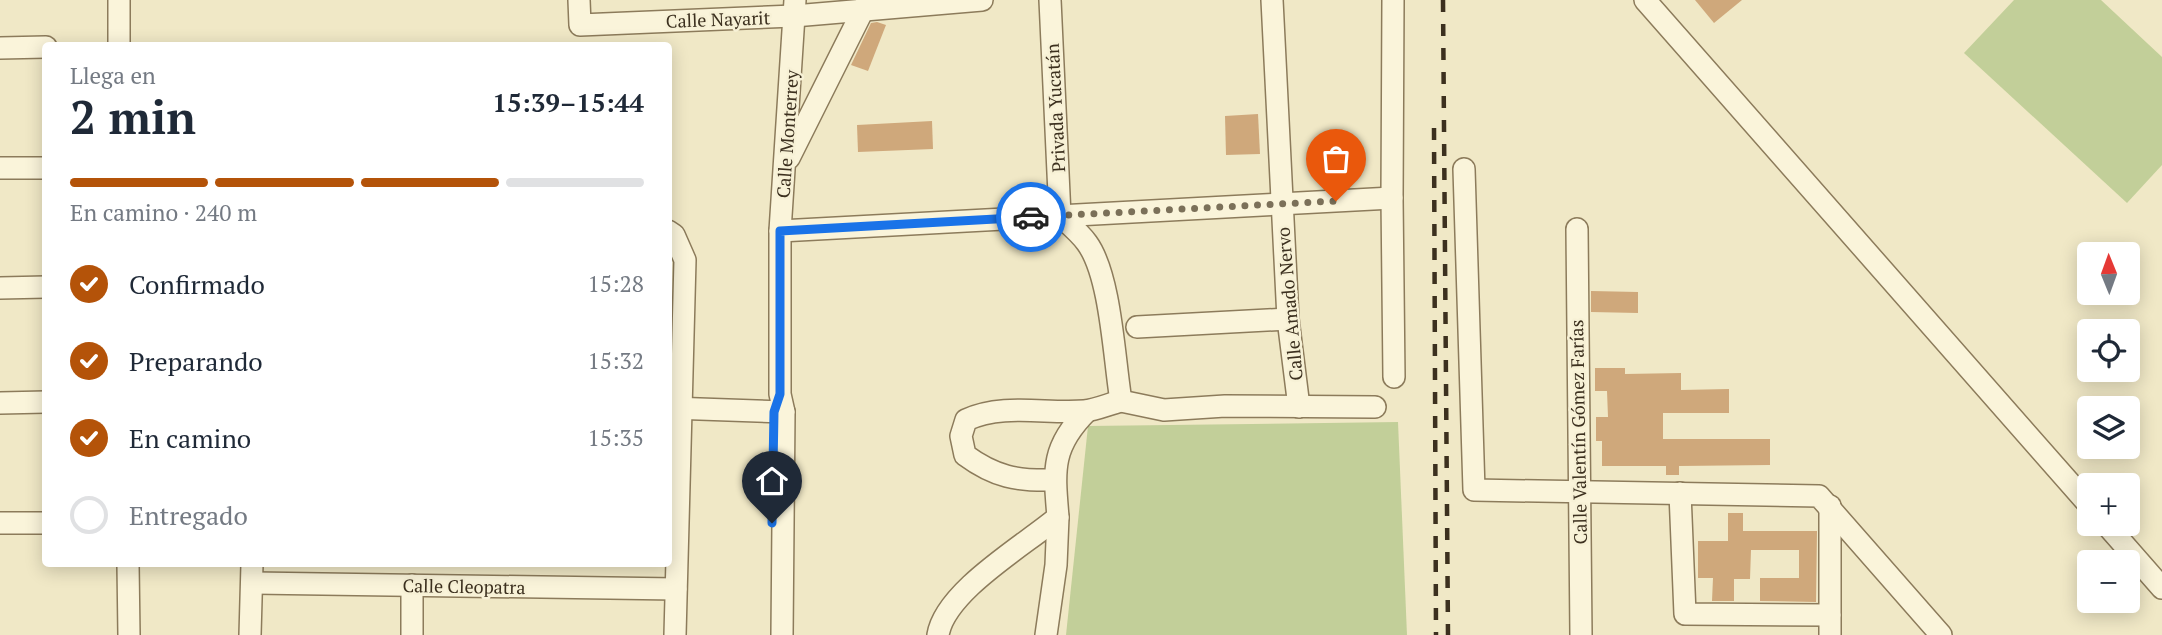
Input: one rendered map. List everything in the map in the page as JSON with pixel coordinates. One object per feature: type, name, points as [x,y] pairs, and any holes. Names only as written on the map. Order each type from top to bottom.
[{"type":"street","points":[[119,0],[119,42]]},
{"type":"street","name":"Calle Nayarit","points":[[579,0],[580,24],[794,8],[982,0]]},
{"type":"street","name":"Privada Yucatán","points":[[1050,0],[1060,216]]},
{"type":"street","name":"Calle Amado Nervo","points":[[1272,0],[1288,319],[1299,407],[1374,407]]},
{"type":"street","points":[[1393,0],[1394,377]]},
{"type":"street","points":[[1645,0],[2077,491]]},
{"type":"street","points":[[785,166],[866,6]]},
{"type":"street","name":"Calle Monterrey","points":[[782,635],[780,231],[794,8]]},
{"type":"street","points":[[0,48],[42,47]]},
{"type":"street","points":[[0,168],[42,168]]},
{"type":"street","points":[[1464,169],[1474,490],[1680,493],[1824,501],[1941,635]]},
{"type":"street","points":[[780,231],[1392,198]]},
{"type":"street","points":[[1060,216],[1088,244],[1099,272],[1108,311],[1121,401]]},
{"type":"street","name":"Calle Valentín Gómez Farías","points":[[1577,229],[1581,635]]},
{"type":"street","points":[[672,235],[685,260],[675,408],[675,635]]},
{"type":"street","points":[[0,288],[42,287]]},
{"type":"street","points":[[1137,327],[1288,319]]},
{"type":"street","points":[[1054,480],[1022,481],[986,470],[965,455],[961,436],[966,421],[981,413],[1087,411],[1121,401],[1164,410],[1225,406],[1299,407]]},
{"type":"street","points":[[0,403],[42,402]]},
{"type":"street","points":[[675,408],[779,406]]},
{"type":"street","name":"Calle Monterrey","points":[[769,635],[779,406]]},
{"type":"street","points":[[1046,635],[1056,565],[1058,517],[1054,480],[1060,450],[1070,428],[1087,411]]},
{"type":"street","points":[[1680,493],[1685,614],[1830,625],[1824,501]]},
{"type":"street","points":[[938,635],[939,626],[963,592],[989,567],[1021,547],[1058,517]]},
{"type":"street","points":[[0,523],[42,523]]},
{"type":"street","points":[[2116,536],[2162,589]]},
{"type":"street","points":[[128,567],[129,635]]},
{"type":"street","points":[[250,635],[252,573]]},
{"type":"street","name":"Calle Cleopatra","points":[[252,573],[412,585],[677,589]]},
{"type":"street","points":[[412,585],[412,635]]},
{"type":"green space","points":[[2014,0],[2101,0],[2162,57],[2162,165],[2127,203],[1964,53]]},
{"type":"green space","points":[[1398,422],[1407,635],[1066,635],[1088,426]]},
{"type":"building","points":[[1695,0],[1742,0],[1714,23]]},
{"type":"building","points":[[871,23],[886,25],[868,71],[851,65]]},
{"type":"building","points":[[1258,114],[1260,154],[1226,155],[1225,116]]},
{"type":"building","points":[[932,121],[933,149],[858,152],[857,125]]},
{"type":"building","points":[[1591,291],[1638,292],[1638,313],[1591,312]]},
{"type":"building","points":[[1595,368],[1625,368],[1625,374],[1681,373],[1681,390],[1729,389],[1729,413],[1663,413],[1663,439],[1770,439],[1770,465],[1679,466],[1679,475],[1666,475],[1666,466],[1602,466],[1602,441],[1596,441],[1596,417],[1608,417],[1607,391],[1595,391]]},
{"type":"building","points":[[1728,513],[1743,513],[1743,531],[1817,531],[1816,602],[1760,601],[1760,578],[1799,578],[1799,550],[1751,550],[1750,579],[1734,579],[1734,601],[1712,601],[1713,578],[1698,578],[1698,541],[1728,541]]},
{"type":"railway","points":[[1443,0],[1448,635]]},
{"type":"railway","points":[[1434,128],[1436,635]]},
{"type":"way so far","points":[[1031,217],[1336,201]]},
{"type":"route","points":[[772,523],[774,412],[780,394],[780,231],[1031,217]]}]
